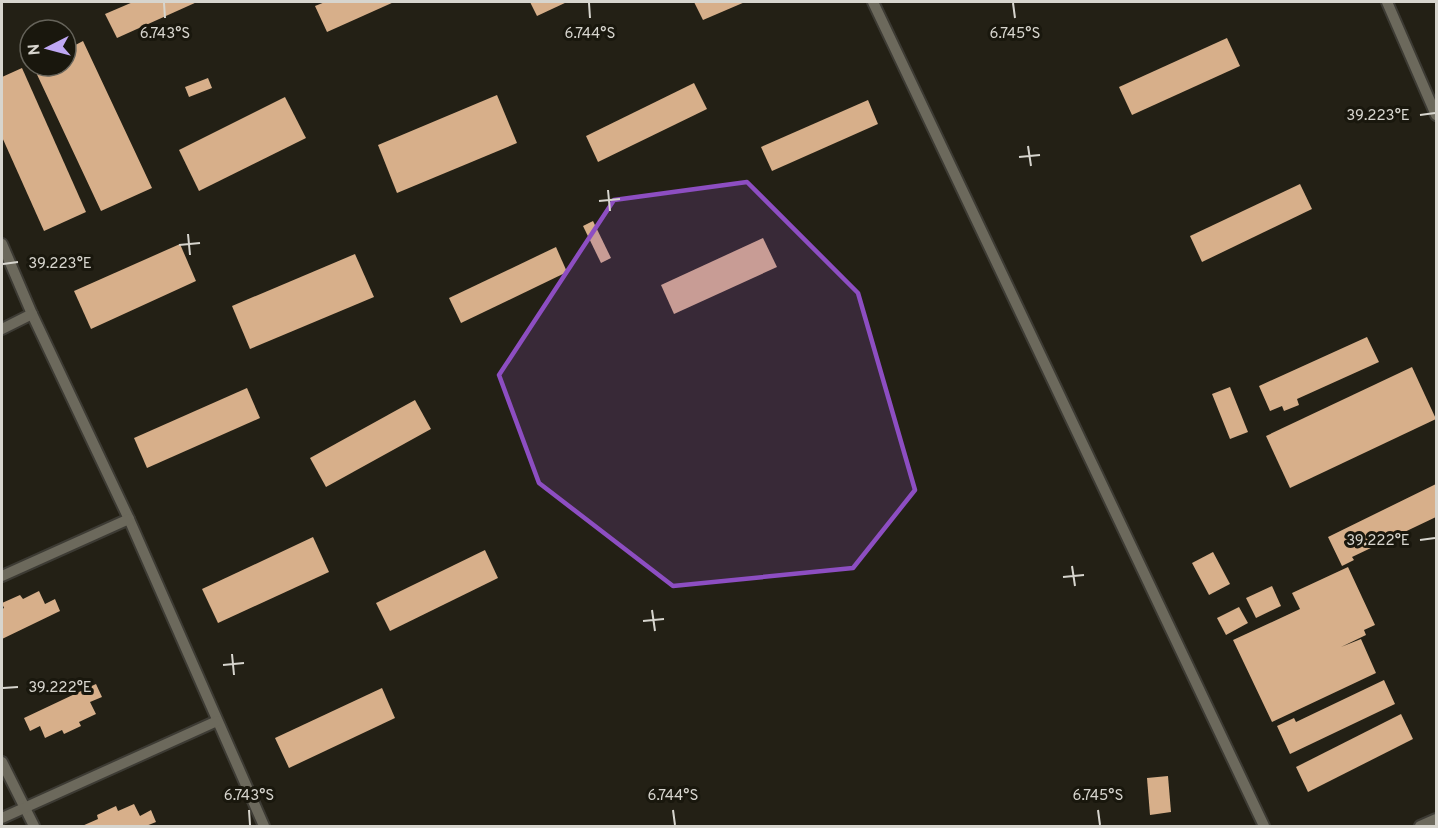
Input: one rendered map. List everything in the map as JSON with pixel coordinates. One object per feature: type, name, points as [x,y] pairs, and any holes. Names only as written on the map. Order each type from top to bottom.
[{"type":"lane","points":[[873,2],[1264,826]]},
{"type":"lane","points":[[1387,2],[1437,115]]},
{"type":"lane","points":[[2,244],[32,314],[129,519],[264,826]]},
{"type":"lane","points":[[2,329],[32,314]]},
{"type":"lane","points":[[2,576],[129,519]]},
{"type":"lane","points":[[2,818],[217,721]]},
{"type":"lane","points":[[2,762],[34,826]]},
{"type":"lane","points":[[1420,826],[1437,819]]},
{"type":"highlighted area","points":[[747,182],[858,293],[915,490],[853,568],[673,586],[539,483],[499,375],[614,200]]},
{"type":"building","points":[[133,2],[197,2],[117,38],[105,14]]},
{"type":"building","points":[[325,2],[394,2],[327,32],[315,6]]},
{"type":"building","points":[[530,2],[567,2],[537,16]]},
{"type":"building","points":[[694,2],[745,2],[703,20]]},
{"type":"building","points":[[1227,38],[1240,66],[1132,115],[1119,87]]},
{"type":"building","points":[[83,41],[152,188],[101,211],[39,78],[78,78],[78,44]]},
{"type":"building","points":[[18,70],[18,78],[26,78],[86,212],[44,231],[2,137],[2,77]]},
{"type":"building","points":[[208,78],[212,88],[189,97],[185,87]]},
{"type":"building","points":[[694,83],[707,109],[598,162],[586,136]]},
{"type":"building","points":[[497,95],[517,143],[397,193],[378,145]]},
{"type":"building","points":[[285,97],[306,138],[199,191],[179,150]]},
{"type":"building","points":[[868,100],[878,124],[772,171],[761,147]]},
{"type":"building","points":[[1300,184],[1312,209],[1202,262],[1190,236]]},
{"type":"building","points":[[593,221],[611,258],[601,263],[583,226]]},
{"type":"building","points":[[763,238],[777,267],[674,314],[661,285]]},
{"type":"building","points":[[180,244],[196,281],[91,329],[74,291]]},
{"type":"building","points":[[556,247],[567,272],[461,323],[449,298]]},
{"type":"building","points":[[355,254],[374,297],[250,349],[232,306]]},
{"type":"building","points":[[1367,337],[1379,362],[1297,399],[1299,405],[1284,411],[1282,406],[1270,411],[1259,386]]},
{"type":"building","points":[[1412,367],[1436,419],[1290,488],[1266,436]]},
{"type":"building","points":[[1230,387],[1248,432],[1230,439],[1212,394]]},
{"type":"building","points":[[247,388],[260,418],[147,468],[134,438]]},
{"type":"building","points":[[415,400],[431,429],[326,487],[310,458]]},
{"type":"building","points":[[1436,484],[1436,517],[1352,557],[1354,560],[1342,566],[1328,537]]},
{"type":"building","points":[[313,537],[329,572],[218,623],[202,589]]},
{"type":"building","points":[[485,550],[498,578],[390,631],[376,603]]},
{"type":"building","points":[[1213,552],[1230,584],[1209,595],[1192,563]]},
{"type":"building","points":[[1348,567],[1375,625],[1364,630],[1366,635],[1341,647],[1361,639],[1376,673],[1272,722],[1233,640],[1300,609],[1292,593]]},
{"type":"building","points":[[1272,586],[1281,606],[1256,618],[1246,598]]},
{"type":"building","points":[[39,591],[45,604],[55,599],[60,611],[2,639],[2,609],[4,608],[2,603],[20,595],[23,599]]},
{"type":"building","points":[[1239,607],[1248,623],[1226,635],[1217,618]]},
{"type":"building","points":[[1384,680],[1395,704],[1290,754],[1277,726],[1294,718],[1296,722]]},
{"type":"building","points":[[96,684],[102,697],[90,702],[96,714],[79,722],[81,726],[64,734],[62,730],[45,738],[40,726],[30,731],[24,718]]},
{"type":"building","points":[[382,688],[395,718],[289,768],[275,738]]},
{"type":"building","points":[[1401,714],[1413,739],[1308,792],[1296,767]]},
{"type":"building","points":[[1168,776],[1171,812],[1150,815],[1147,778]]},
{"type":"building","points":[[134,804],[140,816],[151,810],[156,822],[146,826],[82,826],[98,819],[97,815],[116,806],[118,811]]}]
